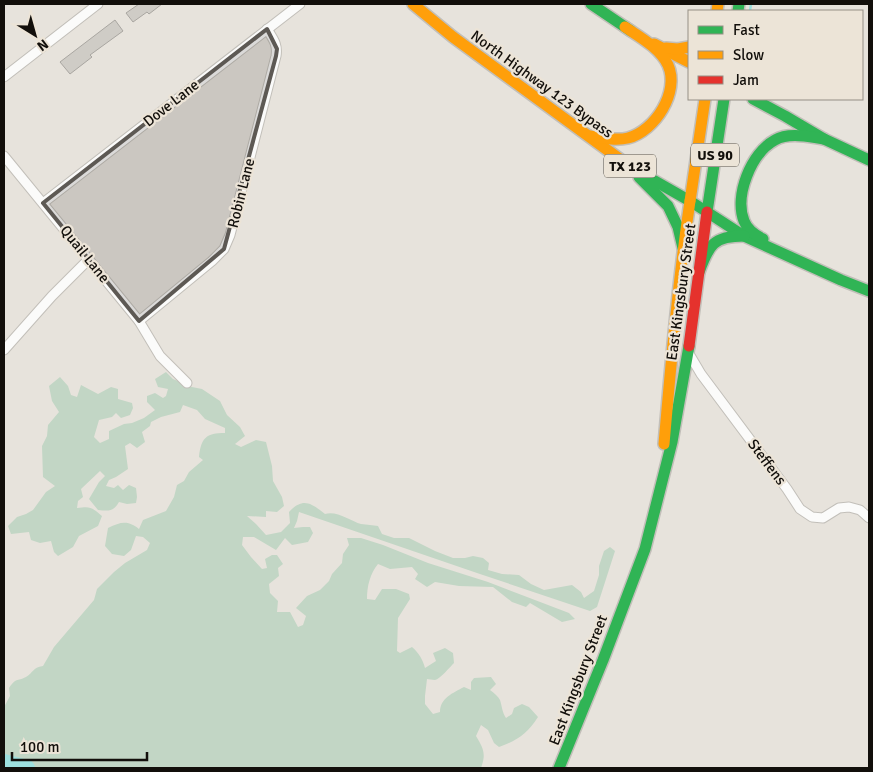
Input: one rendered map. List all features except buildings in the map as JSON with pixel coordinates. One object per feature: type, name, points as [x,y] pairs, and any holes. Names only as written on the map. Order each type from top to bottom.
[{"type":"main road","name":"North Highway 123 Bypass","points":[[413,4],[453,37],[626,164],[690,201],[744,236],[869,291]]},
{"type":"main road","points":[[587,136],[610,139],[629,138],[642,132],[654,122],[668,98],[672,84],[669,67],[651,46],[591,4]]},
{"type":"main road","points":[[625,27],[688,61]]},
{"type":"main road","points":[[658,46],[675,50],[688,46]]},
{"type":"main road","name":"East Kingsbury Street","points":[[661,489],[683,248],[705,100]]},
{"type":"main road","name":"East Kingsbury Street","points":[[559,768],[606,652],[645,548],[661,489],[672,442],[688,352],[724,100]]},
{"type":"main road","points":[[755,100],[824,139],[869,160]]},
{"type":"main road","points":[[769,100],[785,116]]},
{"type":"main road","points":[[804,264],[753,233],[745,222],[741,210],[742,188],[756,159],[765,147],[775,140],[787,136],[824,139]]},
{"type":"main road","points":[[626,164],[668,206],[678,227],[683,248]]},
{"type":"main road","points":[[699,272],[707,251],[714,242],[722,237],[744,236]]},
{"type":"street","points":[[4,77],[98,4]]},
{"type":"street","name":"Dove Lane","points":[[43,203],[300,4]]},
{"type":"street","name":"Robin Lane","points":[[139,321],[224,249],[230,235],[276,56],[277,48],[267,29]]},
{"type":"street","name":"Quail Lane","points":[[4,156],[139,321],[160,356],[186,383]]},
{"type":"street","points":[[4,350],[52,296],[89,259]]},
{"type":"street","name":"Steffens","points":[[688,352],[701,374],[800,509],[812,517],[823,518],[839,508],[849,507],[860,510],[869,518]]},
{"type":"highlighted area","points":[[267,29],[277,49],[276,56],[224,249],[139,321],[43,203]]},
{"type":"green space","points":[[166,372],[173,379],[202,389],[220,401],[227,415],[240,427],[245,436],[235,444],[241,447],[256,440],[266,442],[272,466],[273,481],[282,497],[284,506],[277,512],[266,511],[266,517],[247,516],[266,535],[281,532],[290,523],[289,512],[299,504],[307,503],[325,514],[334,513],[361,524],[378,526],[382,534],[394,538],[409,538],[453,558],[473,556],[483,558],[489,563],[488,570],[502,574],[519,575],[531,584],[544,590],[572,585],[581,592],[584,598],[594,591],[604,551],[610,547],[615,551],[597,607],[590,611],[299,512],[294,528],[310,527],[313,533],[308,542],[292,545],[285,538],[276,550],[254,537],[243,537],[242,545],[262,569],[267,568],[265,559],[272,555],[277,555],[283,564],[278,568],[279,576],[269,584],[270,593],[278,601],[277,612],[290,612],[298,627],[303,625],[306,616],[296,608],[307,596],[320,590],[329,581],[332,574],[342,563],[343,554],[349,545],[347,538],[361,538],[383,545],[569,613],[575,619],[562,622],[530,603],[526,607],[512,602],[493,587],[459,586],[435,582],[427,587],[415,579],[418,574],[412,567],[390,569],[378,564],[371,576],[367,599],[375,600],[382,589],[396,589],[409,594],[410,599],[398,618],[397,651],[400,653],[412,647],[417,652],[425,668],[436,661],[433,653],[445,648],[453,653],[454,663],[445,673],[435,680],[427,679],[425,704],[433,714],[440,712],[442,703],[452,694],[464,687],[471,690],[471,682],[474,678],[491,677],[496,684],[490,690],[500,700],[506,718],[512,714],[514,708],[522,704],[529,707],[538,717],[530,728],[517,739],[499,747],[494,743],[488,730],[481,725],[476,736],[483,752],[481,768],[4,768],[4,707],[10,696],[9,688],[15,681],[26,677],[35,669],[43,666],[54,647],[94,600],[97,589],[125,563],[147,550],[150,543],[143,537],[136,536],[131,550],[124,556],[112,554],[105,546],[108,528],[117,524],[127,523],[139,529],[143,520],[166,511],[174,497],[177,485],[184,481],[189,472],[203,460],[199,457],[203,441],[213,434],[225,433],[225,428],[205,419],[197,410],[183,405],[180,412],[151,422],[150,426],[142,432],[145,442],[137,448],[130,443],[125,446],[128,469],[109,480],[106,486],[114,488],[118,485],[123,490],[129,485],[136,488],[136,503],[127,504],[119,502],[115,508],[110,510],[98,510],[89,499],[105,476],[100,471],[81,489],[83,497],[78,501],[77,508],[91,508],[102,516],[98,526],[79,536],[73,547],[58,556],[54,552],[51,541],[40,543],[31,540],[29,532],[11,534],[8,526],[17,517],[33,510],[46,492],[55,486],[43,477],[42,446],[47,436],[48,425],[59,412],[52,401],[49,386],[60,377],[68,386],[71,395],[77,397],[81,385],[98,394],[111,387],[118,389],[118,399],[132,403],[133,408],[130,415],[121,418],[116,413],[112,417],[99,420],[94,437],[100,443],[109,439],[109,431],[144,418],[155,410],[147,402],[147,396],[155,393],[163,398],[166,396],[168,389],[158,387],[155,379]]},
{"type":"waterway","points":[[750,10],[751,4]]},
{"type":"waterway","points":[[4,762],[27,768]]},
{"type":"traffic: fast","points":[[591,4],[631,31]]},
{"type":"traffic: fast","points":[[738,10],[739,4]]},
{"type":"traffic: fast","points":[[707,212],[724,100]]},
{"type":"traffic: fast","points":[[755,100],[824,139],[869,160]]},
{"type":"traffic: fast","points":[[763,239],[747,227],[741,211],[743,188],[752,165],[766,146],[786,136],[824,139]]},
{"type":"traffic: fast","points":[[632,168],[690,201],[744,236],[869,291]]},
{"type":"traffic: fast","points":[[639,177],[668,206],[678,227],[683,248]]},
{"type":"traffic: fast","points":[[699,272],[709,249],[714,244],[725,238],[744,236]]},
{"type":"traffic: fast","points":[[559,768],[645,549],[672,442],[689,346]]},
{"type":"traffic: slow","points":[[413,4],[453,37],[632,168]]},
{"type":"traffic: slow","points":[[717,10],[718,4]]},
{"type":"traffic: slow","points":[[590,136],[619,139],[638,134],[656,119],[668,98],[671,87],[668,65],[660,53],[649,43],[625,27]]},
{"type":"traffic: slow","points":[[654,44],[688,61]]},
{"type":"traffic: slow","points":[[666,48],[688,47]]},
{"type":"traffic: slow","points":[[690,201],[705,100]]},
{"type":"traffic: slow","points":[[664,444],[678,292],[690,201]]},
{"type":"traffic: jam","points":[[689,346],[707,212]]}]
